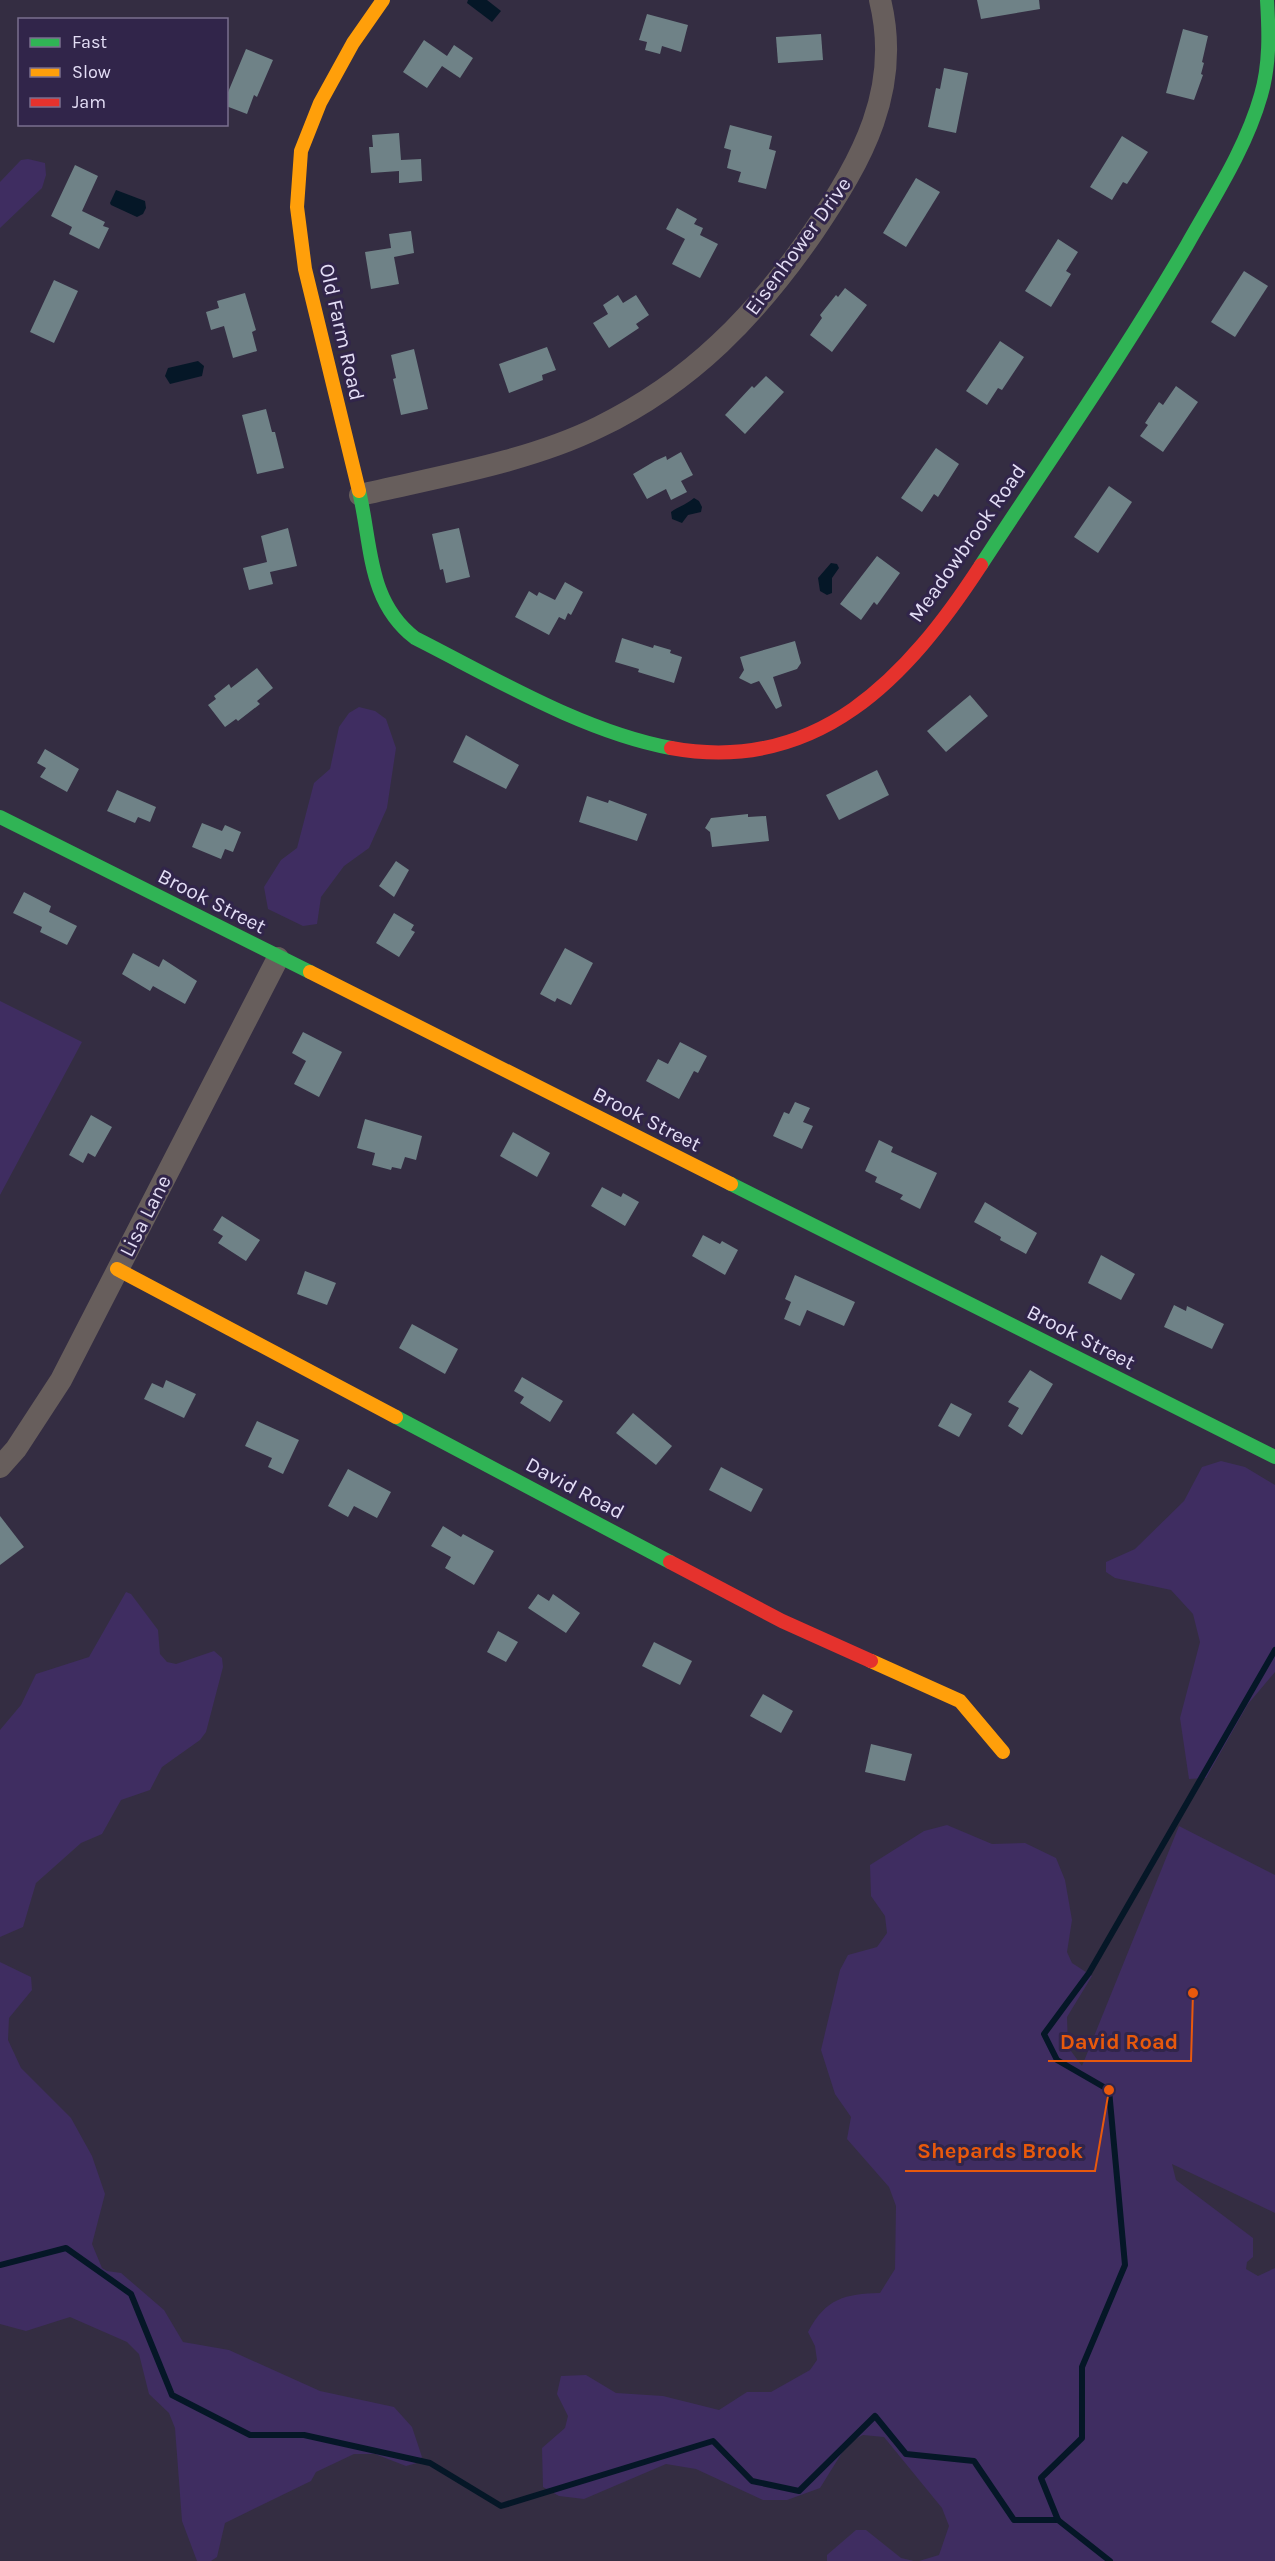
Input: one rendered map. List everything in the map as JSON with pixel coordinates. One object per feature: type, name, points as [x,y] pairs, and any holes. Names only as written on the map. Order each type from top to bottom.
[{"type":"street","name":"Old Farm Road","points":[[383,0],[353,44],[320,103],[301,152],[297,207],[305,269],[360,495],[372,567],[384,601],[401,627],[415,638],[452,656]]},
{"type":"street","name":"Eisenhower Drive","points":[[360,495],[528,453],[589,432],[663,391],[720,345],[751,314],[787,268],[839,194],[869,138],[879,107],[887,52],[886,22],[880,0]]},
{"type":"street","name":"Meadowbrook Road","points":[[452,656],[542,702],[620,737],[653,746],[699,752],[749,749],[799,738],[829,725],[891,680],[916,653],[946,614],[1096,393],[1137,330],[1209,206],[1237,154],[1263,87],[1270,40],[1267,0]]},
{"type":"street","name":"Brook Street","points":[[0,817],[1275,1457]]},
{"type":"street","name":"Lisa Lane","points":[[0,1467],[16,1449],[61,1380],[278,958]]},
{"type":"street","name":"David Road","points":[[117,1269],[782,1621],[960,1701],[1004,1752]]},
{"type":"shaded area","points":[[28,159],[45,163],[46,175],[42,188],[0,228],[0,182],[21,160]]},
{"type":"shaded area","points":[[359,707],[375,711],[386,719],[396,748],[387,808],[369,848],[344,866],[321,897],[317,924],[303,926],[268,909],[264,887],[281,860],[297,848],[314,783],[330,769],[339,727],[349,713]]},
{"type":"shaded area","points":[[0,1001],[82,1042],[0,1195]]},
{"type":"shaded area","points":[[1221,1461],[1245,1467],[1275,1485],[1275,1672],[1248,1704],[1206,1778],[1189,1779],[1180,1718],[1200,1642],[1193,1614],[1171,1590],[1115,1578],[1106,1572],[1106,1562],[1135,1549],[1184,1501],[1202,1467]]},
{"type":"shaded area","points":[[126,1592],[131,1594],[158,1630],[160,1654],[167,1662],[176,1664],[214,1651],[222,1658],[223,1667],[206,1732],[200,1740],[162,1767],[150,1790],[121,1800],[102,1834],[81,1843],[36,1883],[23,1927],[0,1937],[0,1730],[21,1705],[36,1674],[89,1657]]},
{"type":"shaded area","points":[[947,1825],[992,1844],[1025,1843],[1056,1858],[1065,1880],[1072,1920],[1067,1952],[1072,1963],[1092,1976],[1067,2017],[1068,2047],[1082,2066],[1179,1826],[1275,1875],[1275,2213],[1172,2164],[1176,2180],[1253,2238],[1253,2257],[1247,2262],[1246,2269],[1258,2276],[1275,2268],[1275,2561],[919,2561],[939,2555],[949,2526],[942,2508],[884,2437],[863,2435],[848,2443],[820,2488],[787,2500],[763,2500],[696,2469],[666,2464],[584,2499],[559,2496],[543,2487],[542,2448],[565,2428],[568,2416],[557,2394],[561,2376],[586,2375],[616,2393],[663,2396],[719,2410],[747,2392],[771,2392],[810,2370],[817,2360],[815,2346],[808,2332],[822,2312],[829,2305],[847,2297],[880,2293],[895,2269],[896,2206],[889,2187],[847,2139],[851,2117],[835,2094],[821,2050],[840,1970],[848,1955],[877,1947],[887,1933],[885,1916],[871,1896],[870,1865],[924,1831]]},
{"type":"shaded area","points":[[0,1962],[31,1977],[32,1990],[9,2018],[8,2040],[21,2068],[71,2118],[92,2156],[105,2194],[92,2244],[102,2268],[121,2273],[164,2310],[183,2342],[229,2350],[320,2391],[394,2407],[412,2427],[422,2457],[417,2463],[406,2466],[375,2454],[354,2454],[316,2472],[311,2481],[225,2523],[217,2557],[211,2561],[197,2561],[182,2521],[175,2428],[169,2413],[149,2394],[139,2354],[127,2342],[70,2317],[26,2331],[0,2324]]},
{"type":"shaded area","points":[[856,2530],[866,2530],[901,2558],[914,2561],[827,2561],[827,2555]]},
{"type":"water","points":[[468,0],[487,0],[501,11],[492,22],[467,3]]},
{"type":"water","points":[[116,190],[145,201],[146,208],[143,214],[137,217],[111,205]]},
{"type":"water","points":[[198,361],[204,366],[202,376],[170,384],[165,376],[168,368]]},
{"type":"water","points":[[694,498],[702,507],[701,512],[688,515],[682,523],[672,519],[671,512]]},
{"type":"water","points":[[831,563],[837,564],[839,568],[832,578],[832,593],[827,595],[820,591],[818,578]]},
{"type":"building","points":[[977,0],[1039,0],[1040,9],[981,19]]},
{"type":"building","points":[[647,14],[688,25],[681,52],[662,46],[660,54],[645,50],[647,42],[639,40]]},
{"type":"building","points":[[1183,29],[1208,36],[1202,62],[1204,63],[1201,74],[1203,75],[1194,100],[1166,93]]},
{"type":"building","points":[[821,34],[823,60],[778,63],[776,37]]},
{"type":"building","points":[[424,40],[447,56],[454,45],[473,58],[460,78],[442,66],[427,88],[403,72]]},
{"type":"building","points":[[246,49],[273,60],[257,97],[254,95],[247,114],[228,107],[228,92]]},
{"type":"building","points":[[944,68],[968,73],[956,133],[928,127],[936,88],[940,89]]},
{"type":"building","points":[[730,125],[772,136],[769,149],[776,151],[766,189],[738,182],[741,172],[727,168],[731,150],[724,148]]},
{"type":"building","points":[[399,133],[401,160],[421,159],[422,181],[399,183],[399,171],[371,173],[369,147],[373,147],[372,135]]},
{"type":"building","points":[[1122,136],[1148,152],[1127,184],[1123,182],[1112,200],[1090,187]]},
{"type":"building","points":[[75,165],[98,176],[82,211],[105,222],[103,226],[109,228],[99,249],[69,234],[72,227],[51,216]]},
{"type":"building","points":[[916,178],[940,192],[906,247],[883,233]]},
{"type":"building","points":[[677,208],[697,219],[694,224],[703,228],[700,235],[718,244],[700,278],[672,264],[685,239],[666,229]]},
{"type":"building","points":[[411,231],[414,253],[394,257],[399,284],[371,289],[365,252],[391,248],[389,234]]},
{"type":"building","points":[[1058,239],[1078,252],[1066,271],[1071,274],[1051,307],[1025,291]]},
{"type":"building","points":[[1244,271],[1268,286],[1235,337],[1211,322]]},
{"type":"building","points":[[54,280],[78,291],[54,343],[30,332]]},
{"type":"building","points":[[845,288],[867,305],[832,352],[810,335],[822,318],[820,315],[836,295],[838,297]]},
{"type":"building","points":[[245,293],[256,330],[252,332],[257,351],[233,358],[224,326],[211,330],[206,312],[219,308],[217,301]]},
{"type":"building","points":[[618,295],[623,303],[636,295],[649,315],[636,324],[639,328],[609,348],[593,323],[608,314],[603,305]]},
{"type":"building","points":[[1000,341],[1024,357],[1002,390],[998,388],[987,405],[966,391]]},
{"type":"building","points":[[547,347],[556,370],[542,375],[543,380],[509,393],[499,364]]},
{"type":"building","points":[[414,349],[428,409],[401,415],[393,379],[396,378],[391,355]]},
{"type":"building","points":[[766,376],[784,392],[745,434],[725,415],[752,386],[754,388]]},
{"type":"building","points":[[1176,386],[1198,402],[1163,452],[1140,436],[1148,425],[1145,423],[1159,402],[1163,405]]},
{"type":"building","points":[[266,409],[272,432],[275,432],[284,468],[257,474],[242,415]]},
{"type":"building","points":[[936,448],[959,464],[938,497],[934,494],[922,512],[901,498]]},
{"type":"building","points":[[681,452],[693,475],[681,481],[687,492],[671,500],[666,489],[647,499],[633,474],[655,461],[666,456],[667,460]]},
{"type":"building","points":[[1109,486],[1132,502],[1098,553],[1074,537]]},
{"type":"building","points":[[288,528],[297,566],[270,572],[273,584],[249,590],[243,568],[267,562],[261,536]]},
{"type":"building","points":[[459,528],[470,577],[446,583],[443,569],[440,570],[432,534]]},
{"type":"building","points":[[877,556],[900,573],[877,605],[874,602],[861,620],[840,604]]},
{"type":"building","points":[[565,582],[583,592],[571,615],[568,613],[565,620],[559,617],[549,635],[515,617],[529,591],[537,596],[539,592],[555,600]]},
{"type":"building","points":[[622,638],[653,648],[654,645],[671,650],[670,653],[682,657],[674,683],[615,662]]},
{"type":"building","points":[[795,641],[801,663],[797,669],[773,677],[782,706],[776,709],[759,681],[751,684],[739,678],[744,670],[740,657]]},
{"type":"building","points":[[257,668],[273,688],[257,701],[260,704],[238,721],[236,719],[225,727],[208,705],[216,699],[214,696],[229,684],[231,688]]},
{"type":"building","points":[[970,695],[988,716],[946,752],[927,731]]},
{"type":"building","points":[[466,735],[519,765],[506,789],[453,762]]},
{"type":"building","points":[[45,749],[79,769],[67,792],[40,777],[46,768],[37,763]]},
{"type":"building","points":[[877,770],[889,795],[839,820],[826,795]]},
{"type":"building","points":[[117,790],[156,807],[150,822],[138,817],[135,823],[107,811]]},
{"type":"building","points":[[587,796],[608,803],[609,800],[647,814],[637,841],[579,822]]},
{"type":"building","points":[[748,814],[748,817],[766,816],[769,841],[712,847],[710,832],[705,828],[711,818]]},
{"type":"building","points":[[202,823],[222,831],[225,825],[241,832],[233,852],[225,849],[221,859],[192,847]]},
{"type":"building","points":[[396,861],[409,870],[394,897],[379,886]]},
{"type":"building","points":[[24,892],[51,906],[49,912],[77,926],[67,945],[40,932],[42,927],[13,913]]},
{"type":"building","points":[[394,913],[414,925],[411,930],[415,932],[399,957],[376,943]]},
{"type":"building","points":[[565,948],[593,963],[571,1005],[557,998],[555,1002],[540,994]]},
{"type":"building","points":[[133,953],[159,967],[163,959],[197,981],[185,1004],[153,986],[150,991],[122,974]]},
{"type":"building","points":[[303,1032],[342,1052],[319,1097],[294,1084],[306,1061],[292,1053]]},
{"type":"building","points":[[680,1042],[707,1056],[698,1073],[694,1071],[679,1099],[646,1081],[658,1059],[668,1064]]},
{"type":"building","points":[[795,1102],[810,1108],[803,1122],[813,1126],[802,1149],[773,1136],[784,1112],[789,1114]]},
{"type":"building","points":[[91,1115],[112,1127],[95,1157],[88,1153],[83,1163],[69,1155]]},
{"type":"building","points":[[365,1119],[422,1136],[416,1160],[405,1157],[401,1169],[392,1167],[391,1170],[372,1165],[375,1153],[357,1148]]},
{"type":"building","points":[[513,1132],[550,1153],[537,1177],[500,1156]]},
{"type":"building","points":[[879,1140],[893,1147],[891,1152],[937,1173],[920,1209],[900,1199],[903,1195],[875,1182],[877,1177],[865,1171]]},
{"type":"building","points":[[602,1187],[621,1197],[623,1193],[639,1202],[625,1226],[591,1206]]},
{"type":"building","points":[[985,1202],[1037,1233],[1026,1254],[974,1222]]},
{"type":"building","points":[[222,1216],[260,1240],[246,1261],[218,1243],[223,1236],[213,1230]]},
{"type":"building","points":[[703,1235],[720,1244],[722,1241],[738,1250],[725,1275],[692,1256]]},
{"type":"building","points":[[1101,1255],[1135,1274],[1121,1300],[1088,1283]]},
{"type":"building","points":[[305,1271],[336,1283],[327,1305],[297,1294]]},
{"type":"building","points":[[795,1275],[855,1302],[844,1326],[807,1310],[800,1326],[784,1319],[791,1302],[785,1299]]},
{"type":"building","points":[[1174,1305],[1186,1311],[1187,1306],[1224,1324],[1212,1349],[1164,1327]]},
{"type":"building","points":[[412,1324],[458,1349],[445,1374],[399,1348]]},
{"type":"building","points":[[1030,1370],[1053,1384],[1022,1435],[1008,1426],[1019,1408],[1008,1402]]},
{"type":"building","points":[[522,1377],[563,1401],[550,1422],[520,1403],[524,1397],[514,1391]]},
{"type":"building","points":[[166,1380],[196,1394],[184,1418],[144,1399],[152,1383],[163,1388]]},
{"type":"building","points":[[951,1403],[972,1414],[959,1437],[938,1426]]},
{"type":"building","points":[[633,1413],[672,1446],[656,1465],[616,1433]]},
{"type":"building","points":[[257,1421],[299,1440],[283,1474],[268,1467],[272,1458],[245,1446]]},
{"type":"building","points":[[721,1467],[763,1489],[751,1512],[709,1490]]},
{"type":"building","points":[[348,1469],[391,1492],[377,1518],[354,1506],[348,1517],[328,1506]]},
{"type":"building","points":[[0,1516],[24,1547],[0,1565]]},
{"type":"building","points":[[443,1526],[461,1537],[463,1534],[494,1551],[474,1585],[445,1568],[451,1557],[431,1546]]},
{"type":"building","points":[[538,1594],[549,1601],[553,1594],[580,1613],[566,1633],[528,1608]]},
{"type":"building","points":[[498,1631],[518,1642],[506,1662],[487,1652]]},
{"type":"building","points":[[654,1642],[692,1661],[680,1685],[642,1666]]},
{"type":"building","points":[[763,1694],[793,1711],[781,1733],[750,1716]]},
{"type":"building","points":[[871,1744],[912,1754],[905,1781],[865,1772]]},
{"type":"waterway","points":[[1110,2561],[1058,2520],[1041,2478],[1082,2438],[1082,2367],[1125,2265],[1109,2090],[1057,2060],[1044,2034],[1089,1973],[1275,1650]]},
{"type":"waterway","points":[[0,2265],[66,2248],[131,2294],[172,2395],[250,2435],[304,2435],[430,2463],[501,2506],[713,2441],[752,2481],[799,2491],[875,2416],[906,2454],[974,2461],[1014,2520],[1058,2520]]},
{"type":"traffic: fast","points":[[981,565],[1138,326],[1187,245],[1238,153],[1255,115],[1264,83],[1268,48],[1267,0]]},
{"type":"traffic: fast","points":[[359,491],[374,571],[380,589],[399,623],[415,638],[573,717],[605,730],[671,748]]},
{"type":"traffic: fast","points":[[0,817],[310,972]]},
{"type":"traffic: fast","points":[[731,1184],[1275,1457]]},
{"type":"traffic: fast","points":[[396,1417],[670,1562]]},
{"type":"traffic: slow","points":[[359,491],[305,269],[297,207],[301,151],[320,103],[353,43],[383,0]]},
{"type":"traffic: slow","points":[[310,972],[731,1184]]},
{"type":"traffic: slow","points":[[117,1269],[396,1417]]},
{"type":"traffic: slow","points":[[871,1661],[960,1701],[1003,1752]]},
{"type":"traffic: jam","points":[[671,748],[724,752],[771,747],[814,731],[854,709],[890,679],[922,645],[953,606],[981,565]]},
{"type":"traffic: jam","points":[[670,1562],[782,1621],[871,1661]]},
{"type":"place","name":"David Road","points":[[1193,1993]]},
{"type":"place","name":"Shepards Brook","points":[[1109,2090]]}]
